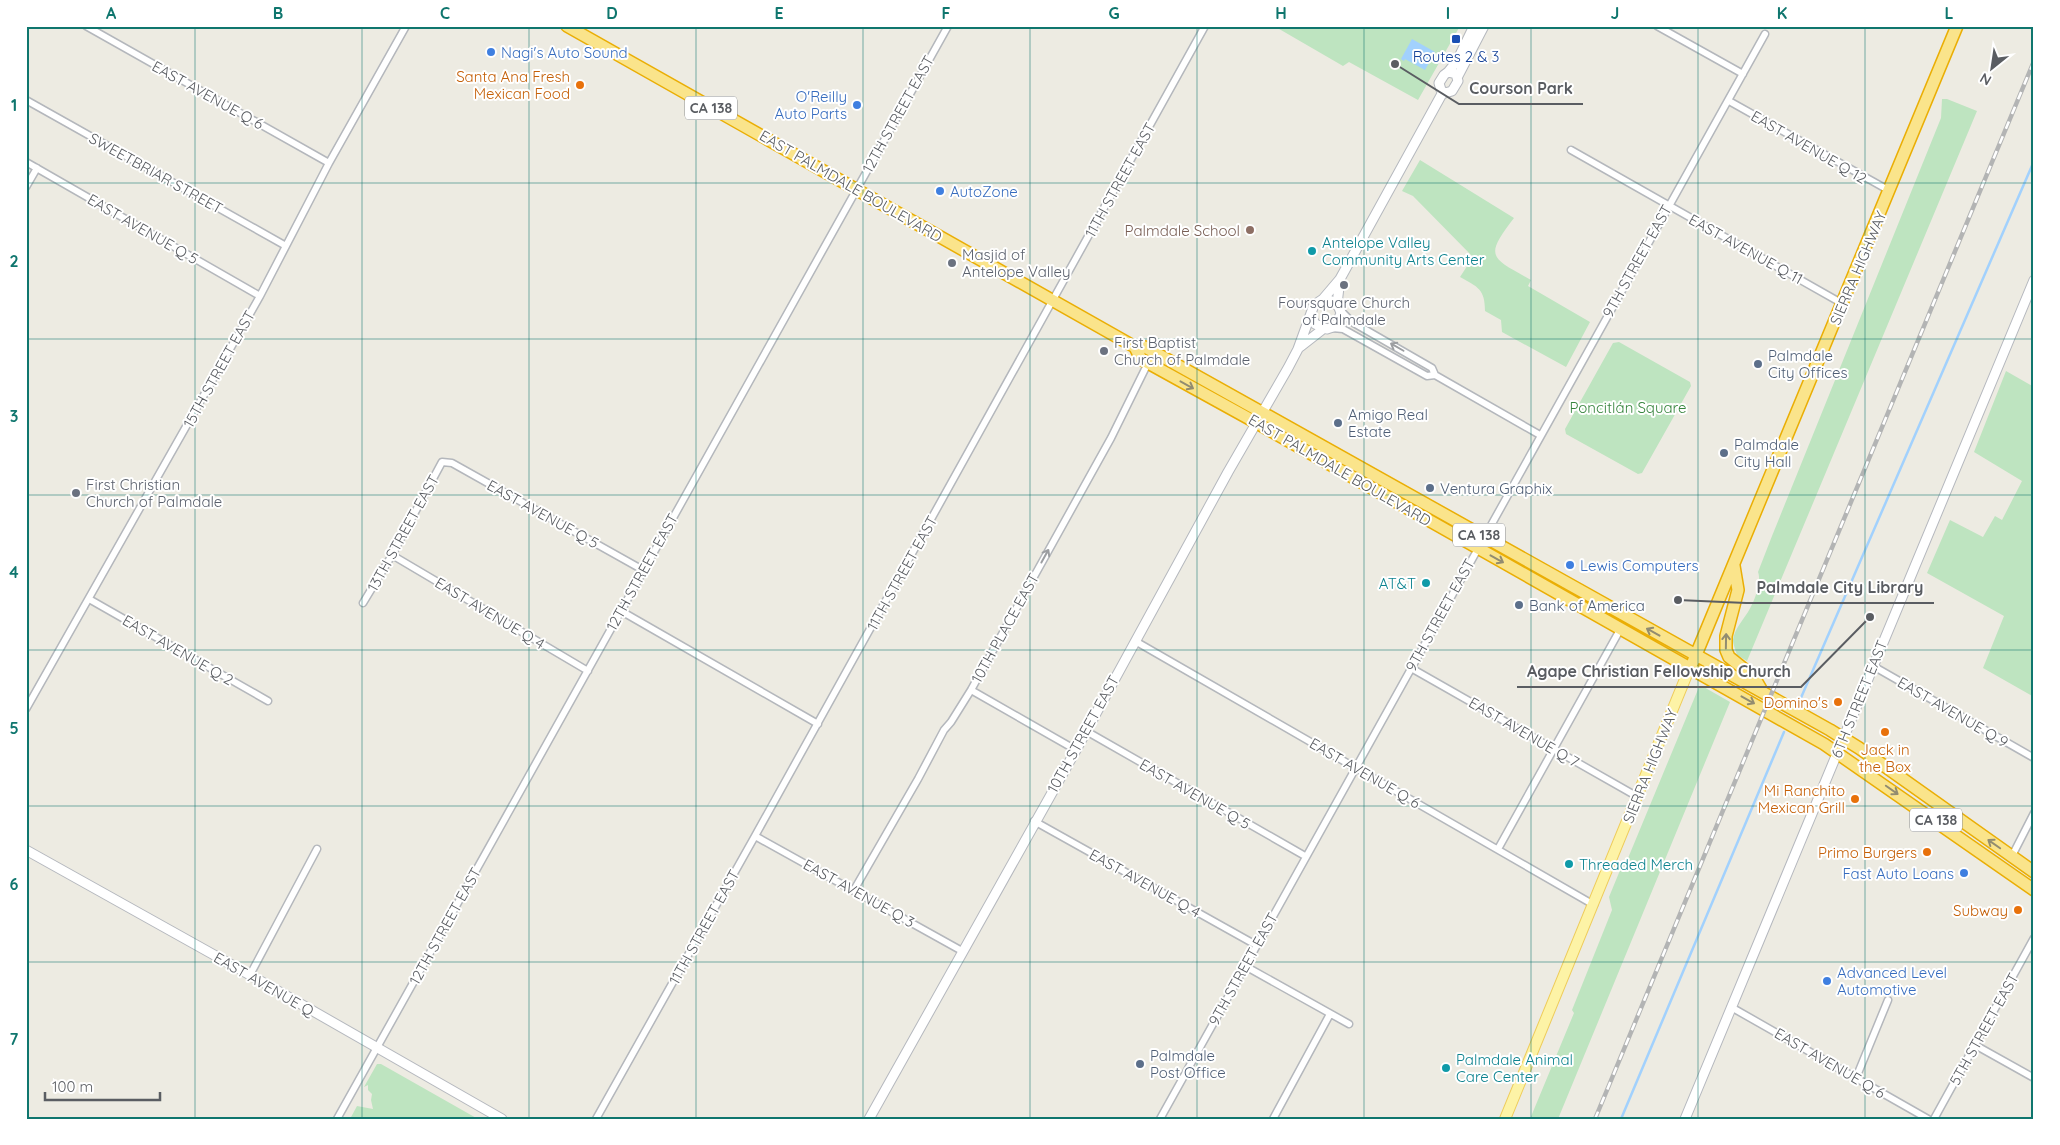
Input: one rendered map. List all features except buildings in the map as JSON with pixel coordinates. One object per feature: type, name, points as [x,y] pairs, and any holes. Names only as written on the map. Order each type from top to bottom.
[{"type":"highway","name":"EAST PALMDALE BOULEVARD","points":[[567,26],[1052,302],[1135,347],[1146,347],[1843,738],[2034,872]]},
{"type":"highway","name":"SIERRA HIGHWAY","points":[[1690,667],[1734,566],[1957,26]]},
{"type":"highway","name":"EAST PALMDALE BOULEVARD","points":[[1135,347],[1141,359],[1621,628],[1837,752],[2034,890]]},
{"type":"highway","points":[[1734,566],[1738,590],[1726,636],[1726,650],[1729,656],[1754,677],[1763,692]]},
{"type":"main road","points":[[1474,26],[1458,61],[1439,83],[1439,88],[1443,92],[1448,93],[1452,91],[1484,26]]},
{"type":"main road","points":[[1448,72],[1454,72],[1458,76]]},
{"type":"main road","points":[[1340,279],[1339,322],[1327,328],[1315,324],[1311,315],[1314,305],[1323,299],[1340,279],[1443,92]]},
{"type":"main road","name":"6TH STREET EAST","points":[[1685,1119],[2034,280]]},
{"type":"main road","points":[[1323,299],[1333,301],[1339,308]]},
{"type":"main road","name":"10TH STREET EAST","points":[[869,1119],[1298,349],[1311,315]]},
{"type":"main road","name":"10TH STREET EAST","points":[[1298,349],[1327,328]]},
{"type":"main road","name":"SIERRA HIGHWAY","points":[[1505,1119],[1690,667]]},
{"type":"main road","name":"EAST AVENUE Q","points":[[26,850],[502,1119]]},
{"type":"street","name":"EAST AVENUE Q 6","points":[[86,26],[329,163]]},
{"type":"street","name":"15TH STREET EAST","points":[[26,709],[260,296],[329,163],[406,26]]},
{"type":"street","name":"12TH STREET EAST","points":[[337,1119],[948,26]]},
{"type":"street","name":"11TH STREET EAST","points":[[596,1119],[756,836],[1205,26]]},
{"type":"street","points":[[1661,27],[1742,74]]},
{"type":"street","name":"9TH STREET EAST","points":[[1160,1119],[1765,34]]},
{"type":"street","name":"SWEETBRIAR STREET","points":[[26,100],[286,246]]},
{"type":"street","name":"EAST AVENUE Q 12","points":[[1729,101],[1890,191]]},
{"type":"street","name":"EAST AVENUE Q 11","points":[[1571,150],[1843,304]]},
{"type":"street","name":"EAST AVENUE Q 5","points":[[26,162],[260,296]]},
{"type":"street","points":[[26,187],[37,168]]},
{"type":"street","points":[[1339,308],[1352,322],[1432,368],[1435,375]]},
{"type":"street","points":[[1327,328],[1343,330],[1427,376],[1435,375],[1540,435]]},
{"type":"street","name":"10TH PLACE EAST","points":[[854,890],[944,730],[952,722],[970,690],[1119,422],[1148,363]]},
{"type":"street","name":"EAST AVENUE Q 5","points":[[442,462],[452,463],[644,570]]},
{"type":"street","name":"13TH STREET EAST","points":[[363,602],[392,555],[442,462]]},
{"type":"street","name":"EAST AVENUE Q 4","points":[[392,555],[588,671]]},
{"type":"street","name":"EAST AVENUE Q 2","points":[[89,599],[268,701]]},
{"type":"street","points":[[621,611],[818,724]]},
{"type":"street","points":[[1498,849],[1555,750],[1621,628]]},
{"type":"street","name":"EAST AVENUE Q 6","points":[[1135,641],[1594,905]]},
{"type":"street","name":"EAST AVENUE Q 9","points":[[1873,666],[2034,758]]},
{"type":"street","name":"EAST AVENUE Q 7","points":[[1411,668],[1638,797]]},
{"type":"street","points":[[970,690],[1076,750]]},
{"type":"street","name":"EAST AVENUE Q 5","points":[[1086,731],[1306,856]]},
{"type":"street","points":[[2012,856],[2034,813]]},
{"type":"street","name":"EAST AVENUE Q 4","points":[[1034,821],[1256,945]]},
{"type":"street","name":"EAST AVENUE Q 3","points":[[756,836],[962,950]]},
{"type":"street","points":[[250,975],[317,849]]},
{"type":"street","name":"5TH STREET EAST","points":[[1934,1119],[2034,938]]},
{"type":"street","points":[[1245,966],[1349,1024]]},
{"type":"street","points":[[1856,1078],[1888,1000]]},
{"type":"street","name":"EAST AVENUE Q 6","points":[[1731,1007],[1928,1119]]},
{"type":"street","points":[[1273,1119],[1330,1014]]},
{"type":"street","points":[[1975,1045],[2034,1078]]},
{"type":"green space","points":[[1274,26],[1460,26],[1418,100],[1349,62],[1343,66]]},
{"type":"green space","points":[[1942,99],[1947,99],[1977,111],[1747,661],[1737,655],[1733,642],[1734,636],[1755,598],[1759,581],[1758,572],[1941,118]]},
{"type":"green space","points":[[1420,160],[1514,218],[1504,231],[1495,249],[1500,261],[1531,280],[1528,286],[1590,322],[1566,367],[1502,332],[1501,320],[1485,311],[1484,298],[1479,289],[1460,277],[1473,257],[1413,196],[1402,191]]},
{"type":"green space","name":"Poncitlán Square","points":[[1619,342],[1690,382],[1691,386],[1642,473],[1638,474],[1566,434],[1565,429],[1613,343]]},
{"type":"green space","points":[[2006,371],[2034,387],[2034,697],[1983,668],[2004,616],[1927,573],[1950,520],[1983,537],[1995,516],[2002,520],[2022,481],[1974,452]]},
{"type":"green space","points":[[1702,686],[1730,702],[1558,1119],[1530,1119],[1574,1013],[1572,1010],[1612,910],[1609,897],[1623,863],[1626,863],[1699,687]]},
{"type":"green space","points":[[377,1064],[381,1064],[478,1119],[350,1119],[357,1106],[373,1109],[372,1094],[368,1090],[368,1085],[364,1087]]},
{"type":"water","points":[[1412,39],[1435,52],[1425,70],[1405,59],[1404,61],[1401,59]]},
{"type":"waterway","points":[[1800,700],[2034,161]]},
{"type":"waterway","points":[[1621,1119],[1784,732]]},
{"type":"railway","points":[[1595,1119],[2034,61]]},
{"type":"place","name":"Routes 2 & 3","points":[[1456,39]]},
{"type":"place","name":"Nagi's Auto Sound","points":[[491,52]]},
{"type":"place","name":"Courson Park","points":[[1395,64]]},
{"type":"place","name":"Santa Ana Fresh Mexican Food","points":[[580,85]]},
{"type":"place","name":"O'Reilly Auto Parts","points":[[857,105]]},
{"type":"place","name":"AutoZone","points":[[940,191]]},
{"type":"place","name":"Palmdale School","points":[[1250,230]]},
{"type":"place","name":"Antelope Valley Community Arts Center","points":[[1312,251]]},
{"type":"place","name":"Masjid of Antelope Valley","points":[[952,263]]},
{"type":"place","name":"Foursquare Church of Palmdale","points":[[1344,285]]},
{"type":"place","name":"First Baptist Church of Palmdale","points":[[1104,351]]},
{"type":"place","name":"Palmdale City Offices","points":[[1758,364]]},
{"type":"place","name":"Amigo Real Estate","points":[[1338,423]]},
{"type":"place","name":"Palmdale City Hall","points":[[1724,453]]},
{"type":"place","name":"Ventura Graphix","points":[[1430,488]]},
{"type":"place","name":"First Christian Church of Palmdale","points":[[76,493]]},
{"type":"place","name":"Lewis Computers","points":[[1570,565]]},
{"type":"place","name":"AT&T","points":[[1426,583]]},
{"type":"place","name":"Palmdale City Library","points":[[1678,600]]},
{"type":"place","name":"Bank of America","points":[[1519,605]]},
{"type":"place","name":"Agape Christian Fellowship Church","points":[[1870,617]]},
{"type":"place","name":"Domino's","points":[[1838,702]]},
{"type":"place","name":"Jack in the Box","points":[[1885,732]]},
{"type":"place","name":"Mi Ranchito Mexican Grill","points":[[1855,799]]},
{"type":"place","name":"Primo Burgers","points":[[1927,852]]},
{"type":"place","name":"Threaded Merch","points":[[1569,864]]},
{"type":"place","name":"Fast Auto Loans","points":[[1964,873]]},
{"type":"place","name":"Subway","points":[[2018,910]]},
{"type":"place","name":"Advanced Level Automotive","points":[[1827,981]]},
{"type":"place","name":"Palmdale Post Office","points":[[1140,1064]]},
{"type":"place","name":"Palmdale Animal Care Center","points":[[1446,1068]]}]
